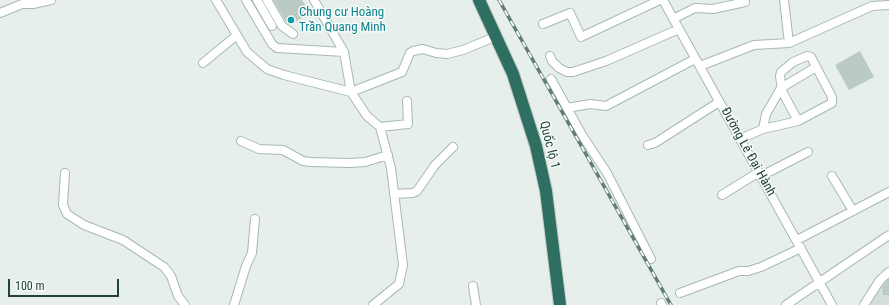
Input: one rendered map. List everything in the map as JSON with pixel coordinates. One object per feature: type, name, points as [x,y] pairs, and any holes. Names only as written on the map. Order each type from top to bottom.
[{"type":"highway","name":"Quốc lộ 1","points":[[479,0],[497,36],[518,87],[536,146],[546,191],[560,305]]},
{"type":"street","points":[[0,13],[27,2],[51,0]]},
{"type":"street","points":[[216,0],[247,52],[267,69],[284,75],[351,92],[402,72],[410,53],[413,51],[423,49],[436,53],[447,54],[463,50],[497,36]]},
{"type":"street","points":[[246,0],[272,44],[277,48],[344,52]]},
{"type":"street","points":[[314,0],[344,52],[351,92],[367,116],[380,127],[388,155],[403,265],[402,276],[399,284],[373,305]]},
{"type":"street","points":[[543,24],[570,13],[581,37],[660,0]]},
{"type":"street","name":"Đường Lê Đại Hành","points":[[663,0],[832,305]]},
{"type":"street","points":[[784,0],[789,43]]},
{"type":"street","points":[[272,26],[259,4],[268,2],[284,29],[293,34]]},
{"type":"street","points":[[673,19],[695,8],[713,9],[745,2]]},
{"type":"street","points":[[567,108],[590,104],[606,106],[698,63],[754,45],[789,43],[872,6],[889,5]]},
{"type":"street","points":[[264,30],[280,22]]},
{"type":"street","points":[[550,56],[552,61],[559,68],[567,72],[573,72],[606,61],[679,29]]},
{"type":"street","points":[[203,64],[237,35]]},
{"type":"street","points":[[740,139],[762,129],[798,121],[832,103],[833,100],[811,57],[807,56],[793,62],[781,72],[779,81],[798,121]]},
{"type":"street","points":[[762,129],[766,114],[781,88],[816,67]]},
{"type":"street","points":[[551,79],[607,173],[651,259]]},
{"type":"street","points":[[380,127],[408,124],[407,101]]},
{"type":"street","points":[[648,146],[720,102]]},
{"type":"street","points":[[241,141],[259,149],[283,150],[310,162],[365,162],[388,155]]},
{"type":"street","points":[[394,194],[413,193],[417,191],[435,165],[454,147]]},
{"type":"street","points":[[722,195],[760,174],[808,152]]},
{"type":"street","points":[[65,173],[63,205],[67,214],[84,225],[123,240],[164,267],[171,276],[178,296],[185,305]]},
{"type":"street","points":[[832,176],[852,211]]},
{"type":"street","points":[[797,240],[889,192]]},
{"type":"street","points":[[234,305],[246,266],[252,253],[255,219]]},
{"type":"street","points":[[786,305],[889,235]]},
{"type":"street","points":[[680,293],[739,271],[754,269],[801,248]]},
{"type":"street","points":[[864,305],[880,280],[889,272]]},
{"type":"street","points":[[473,286],[476,305]]},
{"type":"shaded area","points":[[889,268],[889,305],[860,305],[869,293],[867,288]]},
{"type":"building","name":"Chung cư Hoàng Trần Quang Minh","points":[[273,0],[302,0],[310,13],[290,25],[286,22]]},
{"type":"building","points":[[860,51],[874,77],[849,90],[835,65]]},
{"type":"building","points":[[889,279],[889,295],[883,295],[882,287]]},
{"type":"railway","points":[[499,0],[671,305]]},
{"type":"place","name":"Chung cư Hoàng Trần Quang Minh","points":[[291,20]]}]
